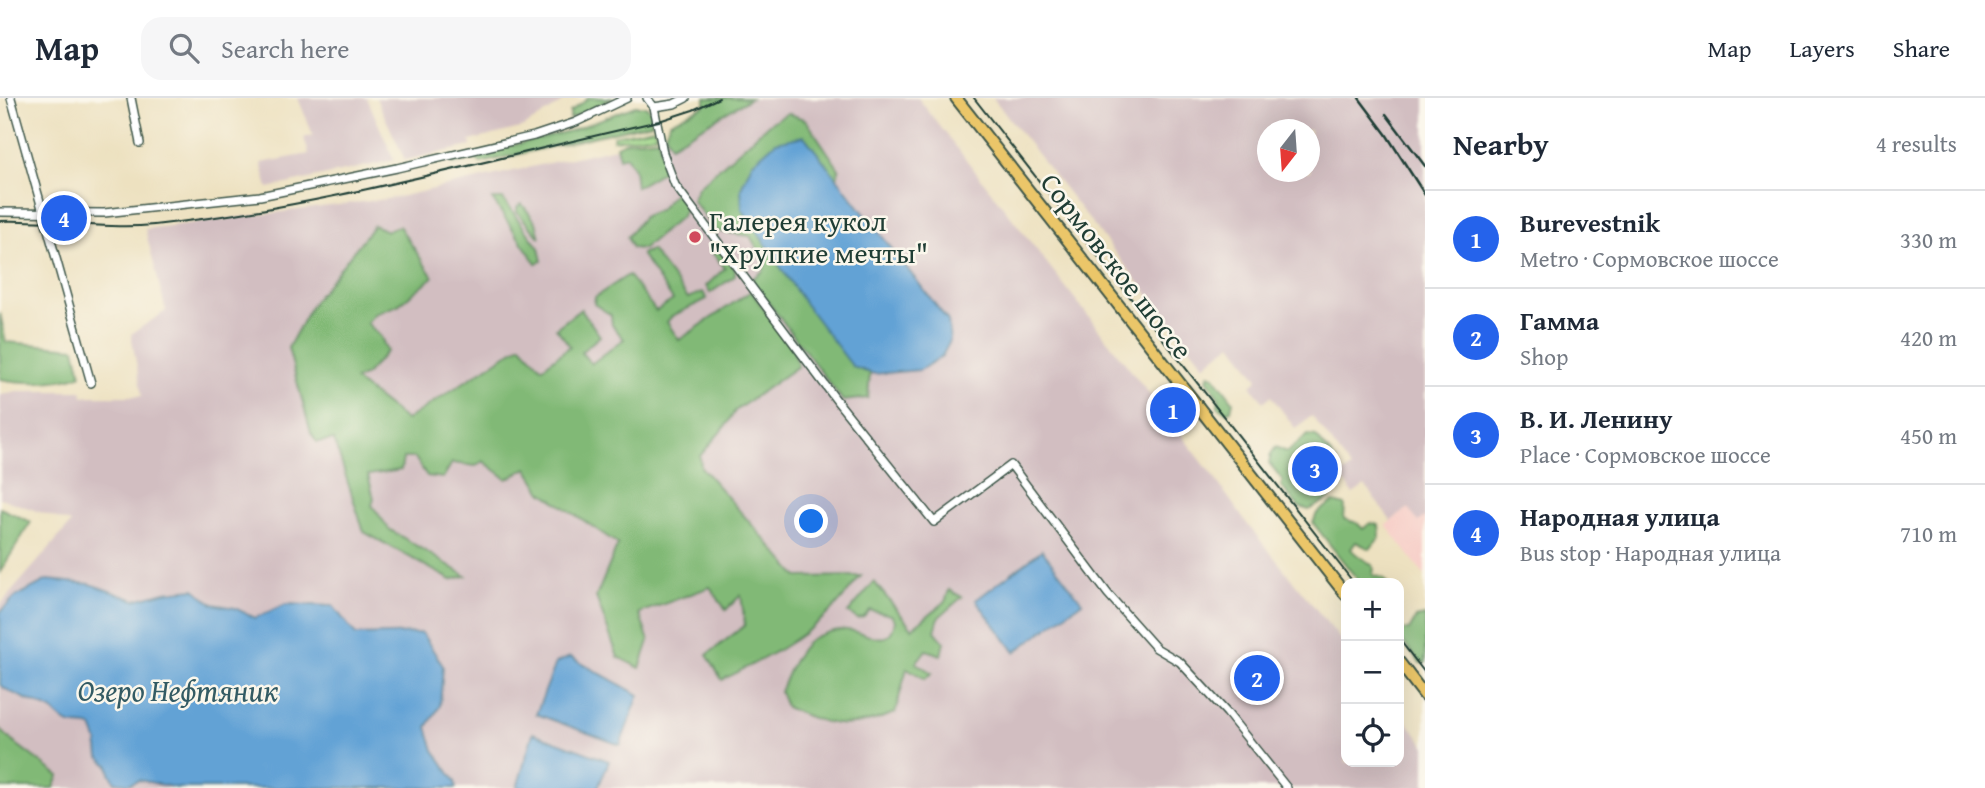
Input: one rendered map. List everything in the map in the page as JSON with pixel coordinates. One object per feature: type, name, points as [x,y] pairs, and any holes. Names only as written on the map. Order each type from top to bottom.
[{"type":"main road","name":"Сормовское шоссе","points":[[956,98],[1341,589]]},
{"type":"main road","points":[[1404,669],[1425,696]]},
{"type":"street","points":[[11,98],[91,383]]},
{"type":"street","points":[[131,98],[140,142]]},
{"type":"street","points":[[0,212],[104,213],[260,196],[534,136],[576,122],[627,98]]},
{"type":"street","points":[[647,98],[654,107],[663,153],[675,185],[837,401],[934,522],[1011,465],[1108,594],[1156,648],[1180,662],[1197,680],[1287,788]]},
{"type":"street","points":[[654,107],[674,104],[686,98]]},
{"type":"shaded area","points":[[298,98],[367,98],[394,160],[268,188],[261,163],[309,154],[304,138],[313,135]]},
{"type":"shaded area","points":[[376,98],[569,98],[524,127],[470,141],[471,146],[405,160]]},
{"type":"shaded area","points":[[745,98],[918,98],[1211,473],[1248,525],[1341,640],[1341,767],[1404,767],[1404,718],[1425,745],[1425,788],[0,788],[0,605],[71,523],[0,498],[0,395],[23,391],[82,391],[83,396],[142,396],[131,334],[166,311],[145,229],[394,198],[695,130]]},
{"type":"shaded area","points":[[993,98],[1425,98],[1425,517],[1418,522],[1408,508],[1391,521],[1365,486],[1353,494],[1340,476],[1351,468],[1312,416],[1295,428],[1271,396],[1263,402],[1251,385],[1258,379],[1232,344],[1204,365]]},
{"type":"shaded area","points":[[1408,508],[1418,521],[1425,517],[1425,576],[1386,525]]},
{"type":"green space","points":[[589,98],[613,98],[570,119],[570,112]]},
{"type":"green space","points":[[705,98],[751,98],[671,145],[665,133],[670,122],[705,105]]},
{"type":"green space","points":[[635,106],[646,106],[651,111],[652,123],[481,163],[475,159],[452,164],[451,161],[573,130]]},
{"type":"green space","points":[[788,113],[806,120],[839,169],[837,179],[804,136],[853,367],[870,373],[868,398],[843,401],[753,282],[753,278],[763,271],[766,263],[750,236],[716,231],[692,200],[698,187],[770,123]]},
{"type":"green space","points":[[654,128],[656,135],[613,140],[614,136]]},
{"type":"green space","points":[[658,138],[665,170],[636,187],[634,169],[626,156],[619,158],[616,146],[627,141]]},
{"type":"green space","points":[[675,192],[686,205],[682,216],[643,249],[632,248],[627,237],[644,216],[659,210]]},
{"type":"green space","points":[[492,199],[503,199],[539,248],[542,261],[536,263]]},
{"type":"green space","points":[[522,204],[536,222],[540,238],[517,212],[517,207]]},
{"type":"green space","points":[[374,225],[387,231],[399,226],[433,277],[398,305],[374,314],[367,323],[381,337],[387,351],[366,375],[355,380],[406,420],[521,345],[542,368],[570,346],[556,328],[581,309],[600,336],[581,352],[591,364],[624,339],[612,325],[611,315],[594,304],[595,297],[628,275],[656,311],[673,300],[641,254],[651,250],[688,298],[703,292],[707,299],[672,316],[667,322],[679,340],[751,291],[793,349],[798,366],[735,411],[700,456],[701,467],[798,577],[861,576],[833,609],[807,631],[722,680],[707,655],[745,625],[741,595],[726,610],[710,587],[639,613],[649,641],[640,668],[618,657],[596,597],[618,544],[542,492],[527,468],[507,479],[483,461],[476,466],[452,463],[443,478],[427,476],[415,458],[403,458],[401,470],[368,475],[374,499],[372,505],[389,529],[466,576],[451,580],[364,532],[334,440],[317,442],[311,433],[288,348],[312,304]]},
{"type":"green space","points":[[714,244],[735,269],[735,276],[710,293],[706,286],[725,268],[711,251]]},
{"type":"green space","points":[[0,313],[6,342],[75,348],[81,375],[41,382],[0,379]]},
{"type":"green space","points":[[1209,374],[1214,376],[1233,401],[1231,410],[1226,412],[1218,406],[1219,398],[1207,379]]},
{"type":"green space","points":[[1307,435],[1316,436],[1337,462],[1333,471],[1322,471],[1315,464],[1316,458],[1310,453],[1293,470],[1307,488],[1318,483],[1328,491],[1330,498],[1309,510],[1299,507],[1281,486],[1283,480],[1269,463],[1276,447],[1287,452]]},
{"type":"green space","points":[[1333,502],[1345,505],[1344,519],[1357,523],[1363,529],[1370,523],[1379,525],[1380,537],[1370,549],[1356,542],[1351,549],[1374,567],[1373,575],[1383,578],[1356,578],[1313,523],[1317,513]]},
{"type":"green space","points":[[0,508],[31,522],[0,572]]},
{"type":"green space","points":[[874,582],[912,628],[945,602],[949,590],[962,597],[939,617],[935,631],[944,642],[941,655],[926,650],[916,663],[932,673],[925,679],[907,668],[895,713],[879,719],[840,724],[815,719],[786,707],[780,692],[796,657],[810,640],[833,631],[854,631],[883,637],[893,630],[895,620],[891,615],[870,610],[858,619],[848,613]]},
{"type":"green space","points":[[1425,616],[1425,663],[1420,663],[1404,643],[1404,630],[1409,630],[1416,618]]},
{"type":"green space","points":[[0,729],[59,776],[54,788],[0,788]]},
{"type":"water","points":[[804,136],[948,321],[950,341],[942,356],[920,370],[874,374],[853,367],[805,304],[742,209],[741,188],[752,163],[776,142]]},
{"type":"water","points":[[1042,550],[1082,602],[1015,652],[976,600]]},
{"type":"water","name":"Озеро Нефтяник","points":[[47,580],[90,584],[135,600],[165,592],[194,589],[213,604],[235,608],[255,618],[286,604],[333,606],[356,635],[422,633],[443,666],[440,706],[427,727],[434,750],[455,781],[456,788],[177,788],[139,780],[129,784],[115,782],[109,766],[99,757],[92,727],[71,725],[51,710],[0,685],[0,612],[15,597]]},
{"type":"water","points":[[570,657],[639,695],[620,745],[536,714],[556,663]]},
{"type":"water","points":[[533,733],[609,761],[598,788],[517,788]]},
{"type":"tram line","points":[[0,221],[135,226],[217,217],[344,194],[659,121],[719,98]]},
{"type":"tram line","points":[[974,98],[1350,578]]},
{"type":"tram line","points":[[1401,641],[1425,673]]},
{"type":"railway","points":[[1359,98],[1425,195]]},
{"type":"railway","points":[[1386,114],[1425,166]]},
{"type":"place","name":"Народная улица","points":[[64,218]]},
{"type":"place","name":"Галерея кукол \"Хрупкие мечты\"","points":[[695,237]]},
{"type":"place","name":"Burevestnik","points":[[1173,410]]},
{"type":"place","name":"В. И. Ленину","points":[[1315,469]]},
{"type":"place","name":"Гамма","points":[[1257,678]]}]
